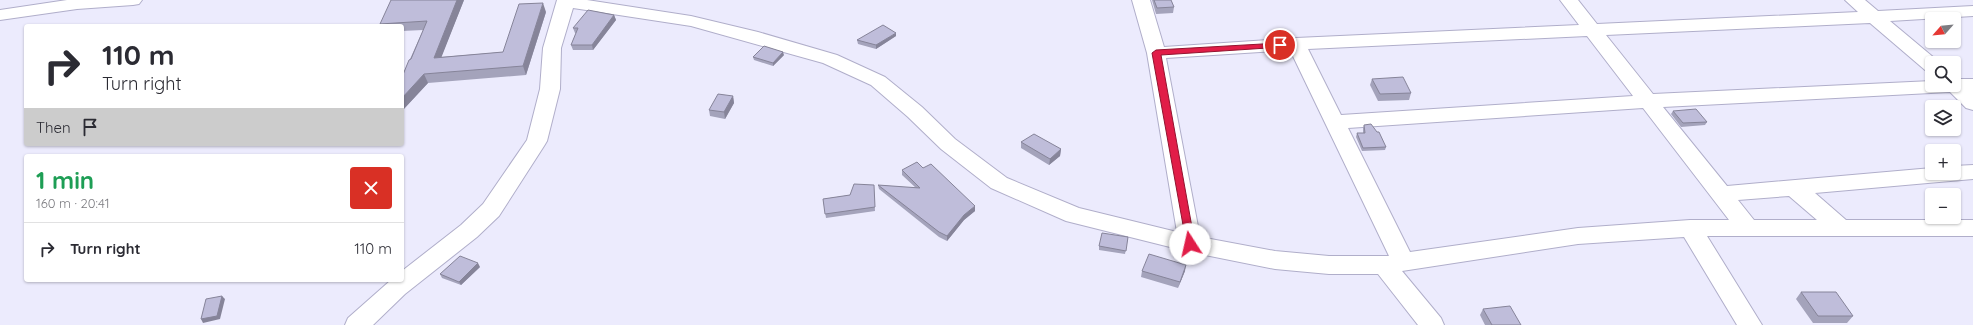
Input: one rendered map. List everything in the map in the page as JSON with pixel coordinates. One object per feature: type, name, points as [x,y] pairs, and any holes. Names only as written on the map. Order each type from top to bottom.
[{"type":"street","points":[[0,15],[76,4],[133,0]]},
{"type":"street","points":[[1141,0],[1156,53],[1190,244]]},
{"type":"street","points":[[1569,0],[1748,228]]},
{"type":"street","points":[[1854,0],[1925,60]]},
{"type":"street","points":[[404,282],[469,231],[491,210],[538,141],[550,89],[552,48],[566,1],[691,21],[751,36],[830,59],[878,81],[915,112],[948,144],[999,183],[1074,215],[1190,244],[1275,260],[1329,265],[1393,263],[1578,236],[1690,228],[1973,228]]},
{"type":"street","points":[[1156,53],[1296,44],[1973,11]]},
{"type":"street","points":[[1296,44],[1335,122],[1393,263],[1432,325]]},
{"type":"street","points":[[1961,86],[1973,103]]},
{"type":"street","points":[[1335,122],[1649,101],[1925,87]]},
{"type":"street","points":[[1721,194],[1973,172]]},
{"type":"street","points":[[1794,188],[1842,229]]},
{"type":"street","points":[[1690,228],[1750,325]]},
{"type":"street","points":[[357,325],[404,282]]},
{"type":"building","points":[[391,0],[457,0],[434,58],[503,52],[519,4],[543,3],[523,66],[424,74],[404,96],[404,72],[427,21],[380,24]]},
{"type":"building","points":[[1154,0],[1171,0],[1174,7],[1157,8]]},
{"type":"building","points":[[588,10],[614,15],[592,45],[571,45],[578,28],[573,28]]},
{"type":"building","points":[[883,25],[896,33],[876,45],[857,40]]},
{"type":"building","points":[[764,46],[783,52],[773,63],[753,57]]},
{"type":"building","points":[[1403,77],[1411,93],[1380,94],[1372,79]]},
{"type":"building","points":[[718,94],[733,96],[724,112],[709,110]]},
{"type":"building","points":[[1696,109],[1707,122],[1683,123],[1673,111]]},
{"type":"building","points":[[1371,124],[1377,132],[1379,132],[1386,147],[1363,148],[1357,133],[1365,133],[1364,125]]},
{"type":"building","points":[[1034,134],[1061,149],[1050,159],[1021,142]]},
{"type":"building","points":[[917,162],[923,168],[931,164],[975,206],[964,215],[947,236],[939,232],[878,185],[920,188],[902,170]]},
{"type":"building","points":[[854,184],[874,185],[875,207],[825,214],[823,199],[850,195]]},
{"type":"building","points":[[1102,233],[1128,237],[1126,251],[1099,246]]},
{"type":"building","points":[[1149,254],[1186,265],[1180,282],[1142,271]]},
{"type":"building","points":[[460,256],[478,263],[459,282],[440,274]]},
{"type":"building","points":[[1801,292],[1836,292],[1853,316],[1818,316]]},
{"type":"building","points":[[222,296],[217,316],[201,319],[206,299]]},
{"type":"building","points":[[1510,306],[1521,325],[1492,325],[1483,309]]},
{"type":"route","points":[[1190,244],[1156,53],[1280,45]]}]
